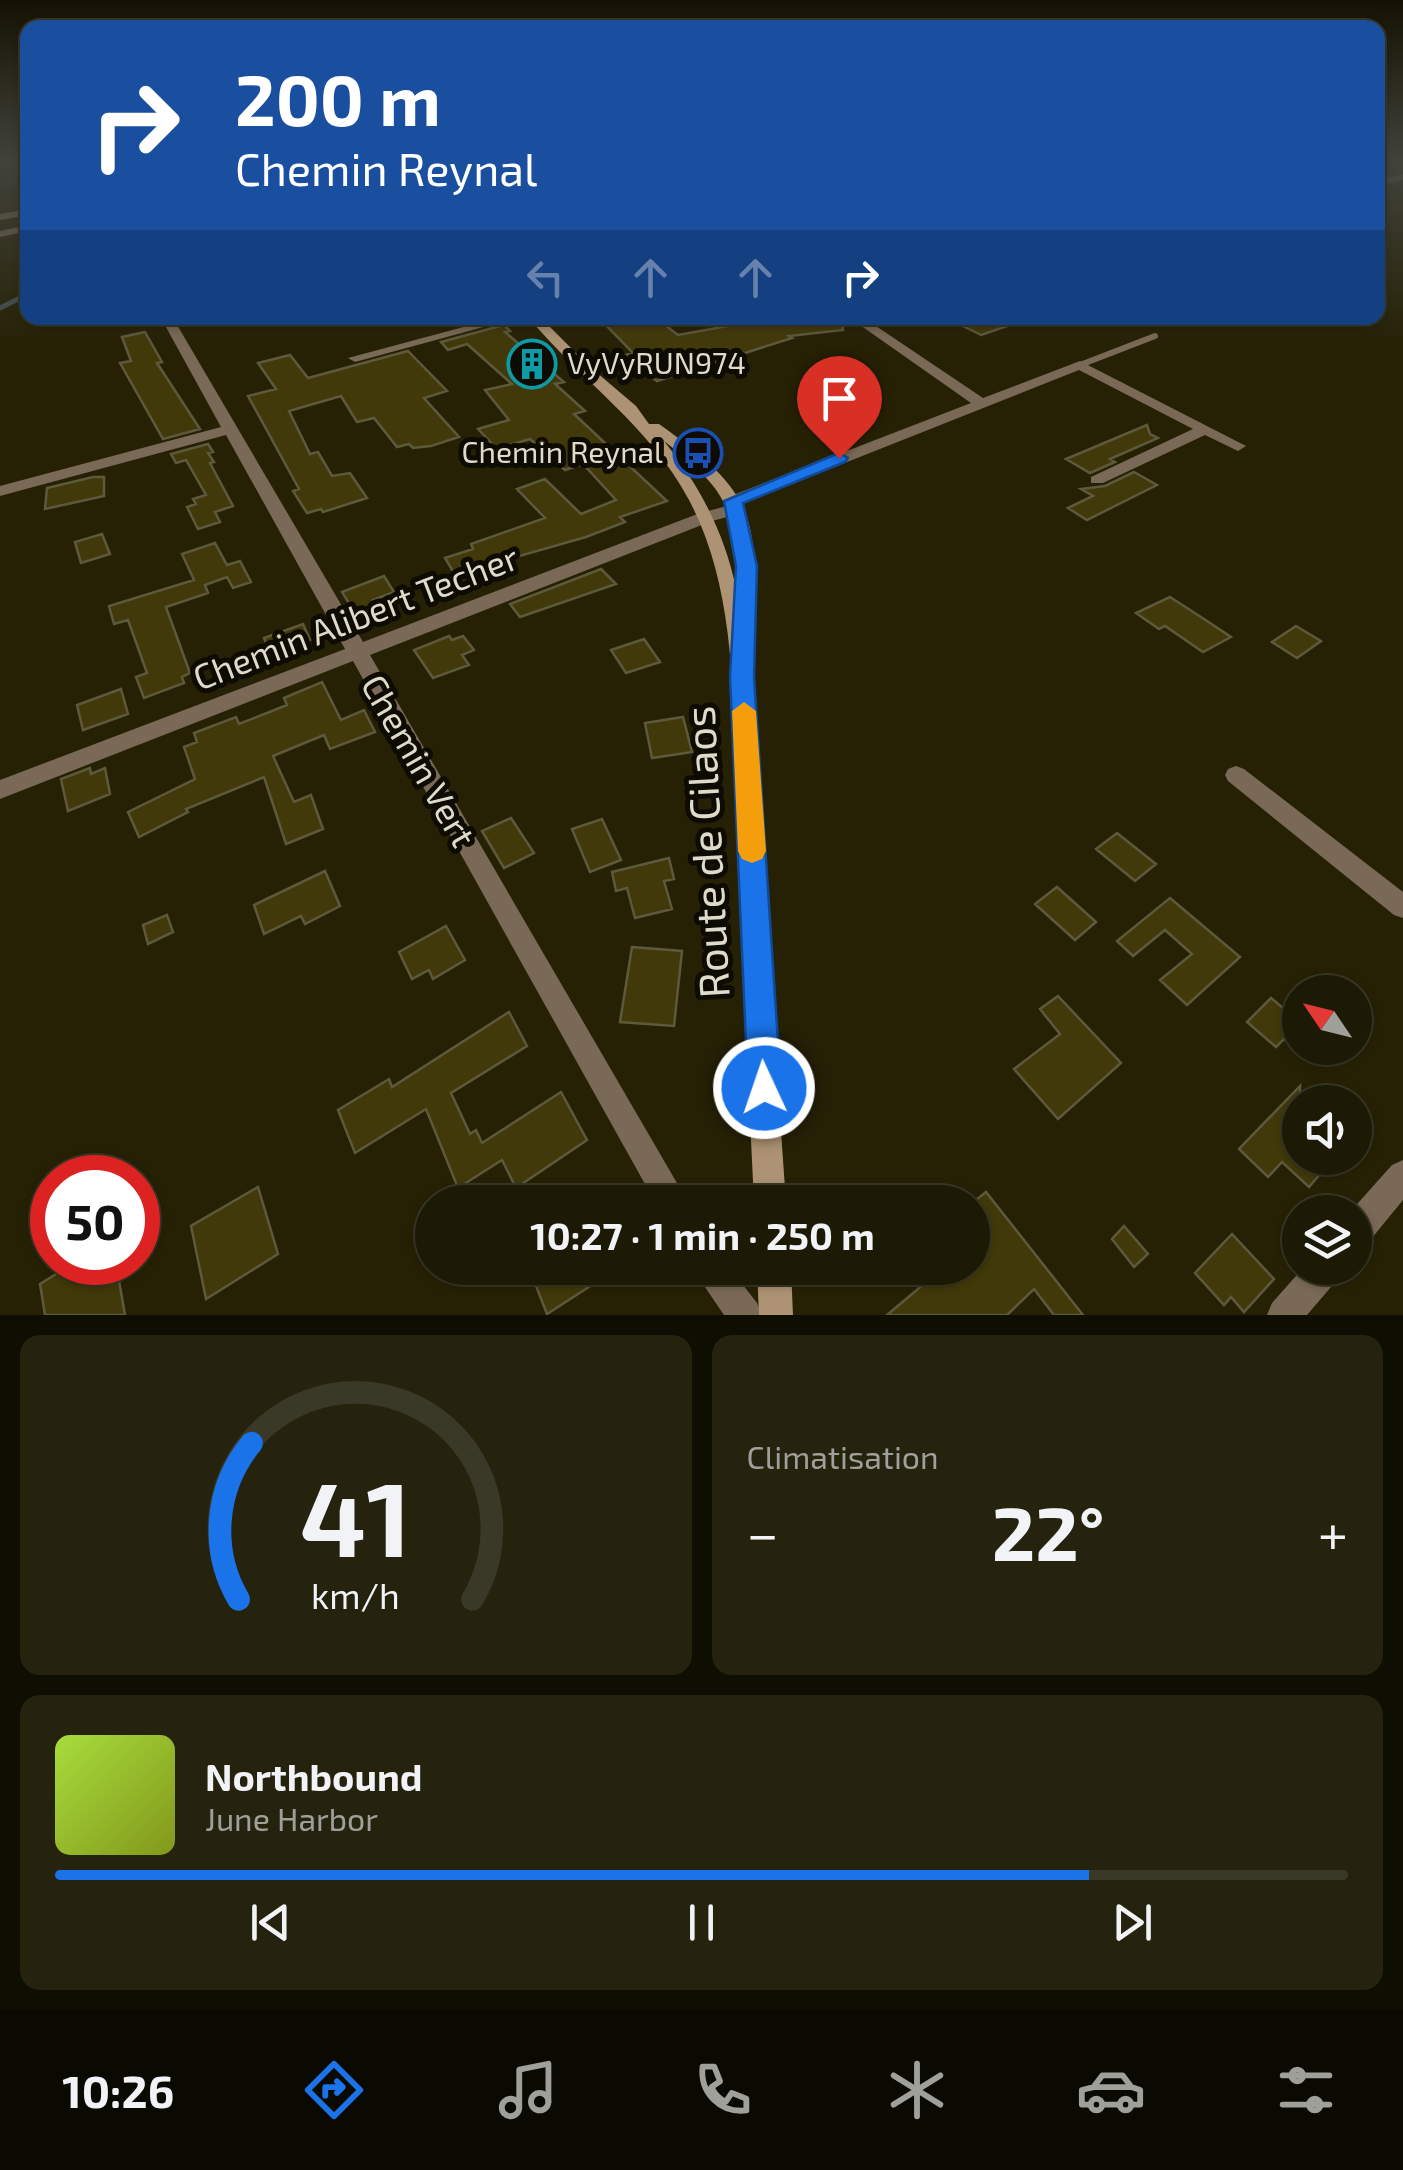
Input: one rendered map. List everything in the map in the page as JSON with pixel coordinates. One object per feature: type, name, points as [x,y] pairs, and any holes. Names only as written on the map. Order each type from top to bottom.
[{"type":"main road","name":"Route de Cilaos","points":[[542,325],[664,441],[697,460],[734,505],[746,566],[742,677],[769,1185]]},
{"type":"main road","name":"Route de Cilaos","points":[[664,441],[706,517],[723,570],[742,677]]},
{"type":"main road","points":[[775,1285],[776,1315]]},
{"type":"street","name":"Chemin Vert","points":[[171,325],[662,1185]]},
{"type":"street","points":[[355,358],[483,325]]},
{"type":"street","points":[[866,325],[980,402]]},
{"type":"street","points":[[734,505],[980,402],[1080,365],[1238,446]]},
{"type":"street","points":[[0,491],[230,429]]},
{"type":"street","points":[[1097,480],[1205,429]]},
{"type":"street","name":"Chemin Alibert Techer","points":[[0,790],[734,505]]},
{"type":"street","points":[[1236,776],[1403,908]]},
{"type":"street","points":[[1372,1212],[1403,1176]]},
{"type":"street","points":[[722,1285],[745,1315]]},
{"type":"street","points":[[1284,1315],[1310,1285]]},
{"type":"lane","points":[[1080,365],[1154,336]]},
{"type":"building","points":[[504,325],[510,331],[505,332],[564,382],[555,384],[585,411],[574,414],[667,501],[620,517],[625,522],[586,537],[484,566],[486,569],[457,578],[445,558],[473,549],[471,544],[545,518],[517,489],[545,479],[581,514],[616,500],[583,464],[565,470],[530,439],[497,449],[478,429],[509,420],[485,390],[512,384],[467,344],[448,350],[441,342]]},
{"type":"building","points":[[606,325],[665,325],[678,335],[733,325],[843,325],[843,330],[789,336],[792,338],[657,381],[622,356],[633,353]]},
{"type":"building","points":[[961,325],[1010,325],[981,335]]},
{"type":"building","points":[[145,332],[162,362],[157,363],[200,429],[163,439],[120,363],[131,361],[122,337]]},
{"type":"building","points":[[408,351],[447,391],[424,398],[459,437],[431,446],[397,447],[374,418],[357,422],[341,396],[289,411],[310,454],[318,452],[332,476],[350,473],[367,498],[307,513],[293,491],[299,489],[248,396],[276,389],[258,363],[290,355],[308,378]]},
{"type":"building","points":[[1147,425],[1150,434],[1158,438],[1110,459],[1115,462],[1090,473],[1066,459]]},
{"type":"building","points":[[208,444],[213,452],[208,453],[214,462],[210,463],[233,506],[215,512],[220,522],[198,529],[187,507],[196,504],[193,499],[206,495],[186,460],[176,463],[171,454]]},
{"type":"building","points":[[1134,472],[1157,485],[1087,520],[1068,508],[1093,496],[1081,489],[1105,486]]},
{"type":"building","points":[[104,477],[104,496],[45,509],[47,488]]},
{"type":"building","points":[[102,534],[110,554],[81,563],[75,542]]},
{"type":"building","points":[[215,543],[227,565],[240,561],[251,582],[233,588],[227,577],[205,585],[208,593],[166,607],[190,673],[182,677],[184,683],[144,698],[136,677],[147,673],[128,620],[114,624],[109,606],[194,580],[182,554]]},
{"type":"building","points":[[601,569],[616,584],[520,617],[510,604]]},
{"type":"building","points":[[384,576],[394,592],[373,600],[377,607],[356,615],[342,592]]},
{"type":"building","points":[[1170,597],[1231,637],[1203,652],[1165,626],[1159,629],[1136,613]]},
{"type":"building","points":[[303,624],[310,640],[297,645],[299,649],[272,659],[264,638]]},
{"type":"building","points":[[1296,626],[1321,641],[1297,658],[1272,642]]},
{"type":"building","points":[[449,636],[452,640],[463,636],[474,650],[462,655],[469,665],[433,678],[414,650]]},
{"type":"building","points":[[644,639],[660,662],[626,673],[611,650]]},
{"type":"building","points":[[322,682],[341,720],[364,710],[375,732],[330,749],[324,735],[273,756],[294,802],[311,795],[323,829],[286,844],[264,777],[186,809],[188,812],[139,837],[128,812],[195,779],[184,747],[197,742],[194,733],[236,717],[239,724],[287,705],[284,698]]},
{"type":"building","points":[[121,689],[128,714],[83,730],[77,705]]},
{"type":"building","points":[[683,717],[692,752],[652,758],[645,723]]},
{"type":"building","points":[[90,768],[91,774],[105,768],[110,794],[68,811],[61,779]]},
{"type":"building","points":[[511,818],[534,853],[504,868],[482,831]]},
{"type":"building","points":[[602,819],[621,860],[590,872],[572,829]]},
{"type":"building","points":[[1117,833],[1156,864],[1135,881],[1096,849]]},
{"type":"building","points":[[669,858],[674,879],[664,881],[672,909],[635,918],[627,888],[616,891],[612,872]]},
{"type":"building","points":[[325,871],[340,906],[305,924],[301,916],[264,934],[254,905]]},
{"type":"building","points":[[1057,887],[1096,922],[1075,940],[1035,904]]},
{"type":"building","points":[[1170,898],[1240,957],[1187,1005],[1160,980],[1192,954],[1165,930],[1133,956],[1117,941]]},
{"type":"building","points":[[167,915],[173,932],[148,944],[143,925]]},
{"type":"building","points":[[446,926],[465,960],[433,979],[429,970],[412,979],[399,952]]},
{"type":"building","points":[[632,947],[682,951],[674,1026],[620,1022]]},
{"type":"building","points":[[1058,996],[1121,1063],[1058,1119],[1014,1069],[1060,1034],[1040,1009]]},
{"type":"building","points":[[1271,998],[1282,1007],[1282,1041],[1276,1047],[1247,1022]]},
{"type":"building","points":[[509,1012],[527,1046],[451,1093],[470,1134],[476,1130],[482,1143],[561,1092],[587,1140],[520,1185],[514,1185],[502,1160],[457,1185],[426,1109],[355,1153],[338,1110],[389,1079],[392,1087]]},
{"type":"building","points":[[1282,1105],[1282,1162],[1268,1177],[1239,1149]]},
{"type":"building","points":[[1296,1175],[1319,1175],[1309,1187]]},
{"type":"building","points":[[258,1187],[278,1254],[206,1299],[191,1226]]},
{"type":"building","points":[[990,1197],[1083,1315],[1054,1315],[1034,1289],[1007,1315],[887,1315],[923,1285],[990,1285]]},
{"type":"building","points":[[1124,1226],[1148,1254],[1134,1267],[1112,1239]]},
{"type":"building","points":[[1232,1234],[1274,1279],[1244,1312],[1231,1297],[1224,1305],[1195,1273]]},
{"type":"building","points":[[40,1285],[120,1285],[125,1315],[45,1315]]},
{"type":"building","points":[[536,1285],[592,1285],[547,1314]]},
{"type":"waterway","points":[[0,308],[20,298]]},
{"type":"slow traffic","points":[[744,711],[752,851]]},
{"type":"place","name":"VyVyRUN974","points":[[532,364]]},
{"type":"place","name":"Chemin Reynal","points":[[698,453]]},
{"type":"route","points":[[764,1088],[742,677],[746,566],[734,501],[839,458]]}]
